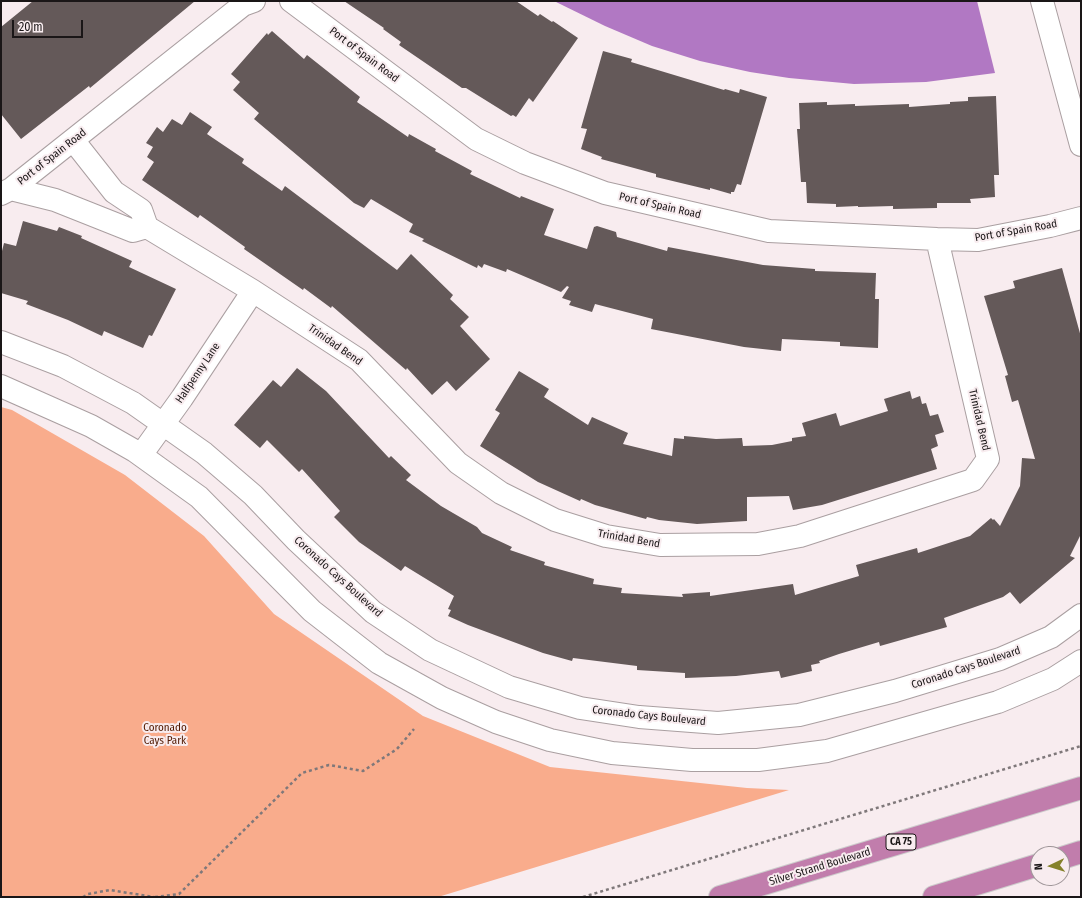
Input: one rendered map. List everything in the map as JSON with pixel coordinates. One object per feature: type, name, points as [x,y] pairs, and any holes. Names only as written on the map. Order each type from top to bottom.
[{"type":"highway","name":"Silver Strand Boulevard","points":[[720,897],[1081,788]]},
{"type":"highway","points":[[1070,855],[1081,852]]},
{"type":"highway","points":[[934,897],[1030,867]]},
{"type":"street","name":"Port of Spain Road","points":[[6,191],[73,140],[243,5],[254,1]]},
{"type":"street","name":"Port of Spain Road","points":[[291,1],[476,138],[525,163],[605,193],[769,231],[978,240],[1050,226],[1081,218]]},
{"type":"street","points":[[1042,1],[1081,145]]},
{"type":"street","points":[[6,191],[55,200],[133,231],[147,227],[141,210],[114,192],[73,140]]},
{"type":"street","name":"Trinidad Bend","points":[[147,227],[253,291],[359,360],[458,462],[501,493],[555,520],[606,536],[660,545],[758,544],[800,536],[973,480],[988,458],[937,239]]},
{"type":"street","name":"Halfpenny Lane","points":[[141,455],[182,398],[253,291]]},
{"type":"street","name":"Coronado Cays Boulevard","points":[[1,342],[63,366],[133,403],[204,453],[254,494],[296,540],[374,612],[437,654],[509,687],[580,708],[639,717],[718,723],[799,715],[895,691],[1000,659],[1051,637],[1081,615]]},
{"type":"street","points":[[1,386],[91,426],[141,455],[200,497],[312,611],[379,663],[442,698],[496,722],[550,740],[612,753],[692,760],[758,760],[827,751],[998,702],[1054,679],[1081,661]]},
{"type":"path","points":[[83,897],[88,894],[110,890],[154,897],[179,894],[302,773],[328,766],[363,771],[397,749],[414,729]]},
{"type":"path","points":[[583,897],[1081,746]]},
{"type":"green space","name":"Coronado Cays Park","points":[[1,407],[12,410],[125,475],[204,536],[274,614],[423,716],[550,767],[747,788],[789,790],[438,897],[1,897]]},
{"type":"shaded area","points":[[554,1],[977,1],[995,73],[926,82],[854,84],[789,78],[750,72],[700,61],[652,46],[605,26]]},
{"type":"building","points":[[33,1],[195,1],[90,88],[89,86],[21,139],[1,114],[1,27]]},
{"type":"building","points":[[344,1],[516,1],[538,16],[540,14],[552,22],[553,21],[578,38],[533,102],[529,98],[516,117],[513,115],[511,116],[466,88],[462,88],[399,45],[401,42],[383,29],[384,28]]},
{"type":"building","points":[[272,31],[304,59],[307,55],[360,97],[357,102],[408,137],[409,134],[436,149],[435,151],[472,171],[470,174],[520,198],[521,196],[554,209],[544,235],[587,249],[594,227],[597,226],[616,232],[617,237],[667,251],[668,247],[763,265],[815,269],[815,271],[876,273],[875,299],[879,299],[878,348],[840,346],[840,342],[782,339],[781,351],[744,347],[651,329],[653,319],[595,304],[592,312],[569,305],[571,301],[562,298],[569,287],[567,286],[561,292],[507,269],[506,272],[484,264],[482,268],[478,265],[477,268],[422,241],[424,239],[409,232],[413,224],[371,199],[364,208],[354,203],[254,119],[259,113],[233,90],[240,82],[231,74],[267,33],[268,35]]},
{"type":"building","points":[[603,51],[632,59],[631,62],[724,90],[739,93],[740,89],[767,97],[741,185],[737,184],[734,192],[731,192],[731,194],[710,188],[710,190],[656,177],[656,174],[601,159],[602,157],[581,149],[587,129],[581,128]]},
{"type":"building","points":[[996,96],[999,175],[994,175],[995,197],[970,199],[971,203],[937,203],[937,208],[893,209],[893,206],[836,207],[836,204],[807,203],[806,182],[801,182],[797,129],[800,129],[799,103],[827,102],[827,105],[855,104],[855,106],[909,104],[909,107],[968,101],[968,97]]},
{"type":"building","points":[[190,112],[212,127],[207,134],[244,159],[242,163],[282,191],[285,186],[397,270],[411,254],[453,295],[450,299],[469,317],[460,326],[490,359],[456,391],[447,381],[432,395],[407,368],[406,370],[332,306],[331,308],[304,288],[303,290],[244,249],[245,247],[200,215],[198,218],[142,180],[154,162],[147,157],[153,147],[146,143],[157,127],[163,132],[172,119],[182,125]]},
{"type":"building","points":[[23,221],[57,231],[59,227],[82,236],[81,238],[132,261],[129,267],[176,289],[152,336],[149,335],[143,348],[104,331],[102,336],[68,320],[26,304],[28,301],[1,293],[1,255],[4,243],[16,246]]},
{"type":"building","points":[[1062,268],[1081,337],[1081,534],[1070,556],[1075,558],[1020,604],[1010,592],[1003,597],[944,618],[947,627],[880,646],[879,642],[839,654],[819,661],[820,663],[811,665],[812,671],[781,678],[779,671],[736,676],[685,678],[685,673],[637,670],[637,666],[573,658],[572,661],[543,653],[448,616],[451,610],[448,609],[454,596],[405,566],[401,571],[359,542],[334,517],[340,511],[302,469],[299,472],[267,440],[260,448],[234,425],[273,380],[281,387],[297,368],[326,391],[389,458],[391,456],[411,475],[406,480],[441,506],[477,527],[482,533],[512,547],[510,550],[545,562],[544,565],[594,579],[593,584],[622,588],[621,593],[683,597],[682,594],[710,592],[710,596],[793,584],[795,595],[859,576],[856,565],[917,548],[918,553],[970,536],[991,518],[993,520],[994,519],[1000,526],[1020,486],[1022,458],[1035,459],[1018,400],[1012,402],[1005,376],[1008,375],[984,296],[1015,288],[1013,281]]},
{"type":"building","points":[[519,371],[549,389],[544,397],[588,425],[592,417],[628,433],[623,444],[672,456],[674,438],[684,439],[684,436],[716,439],[742,438],[743,446],[772,445],[792,441],[792,438],[806,436],[802,423],[836,413],[840,426],[888,411],[884,399],[910,391],[912,399],[920,396],[922,404],[926,403],[930,416],[938,414],[944,432],[935,435],[938,446],[931,449],[937,469],[822,505],[793,510],[789,496],[747,497],[747,521],[697,524],[659,520],[647,517],[646,519],[595,505],[581,499],[580,501],[538,482],[480,446],[500,413],[495,410]]}]
